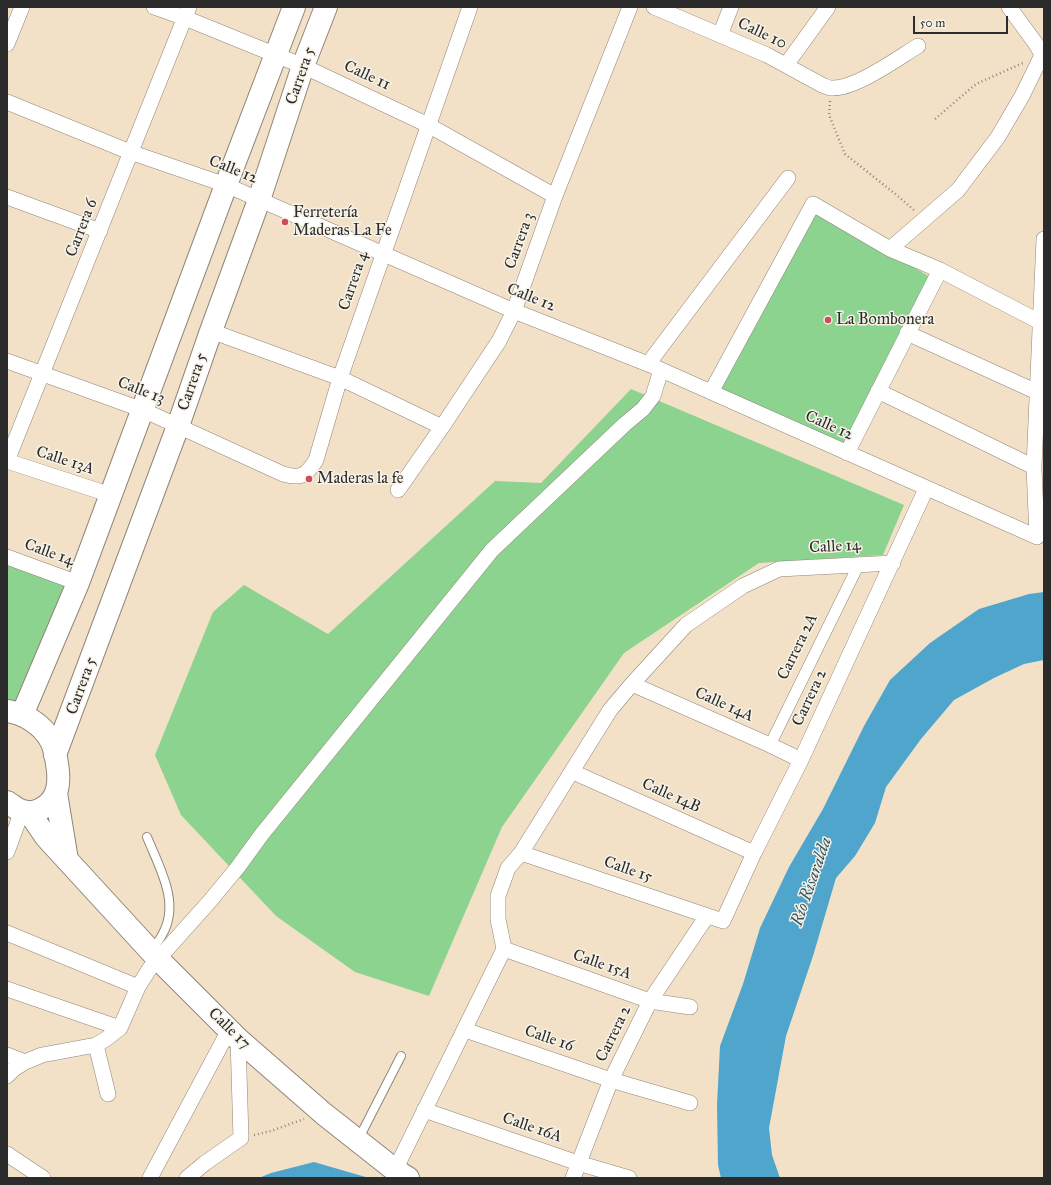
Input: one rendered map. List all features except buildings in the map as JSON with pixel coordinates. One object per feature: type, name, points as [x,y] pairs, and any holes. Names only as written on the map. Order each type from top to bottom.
[{"type":"main road","name":"Carrera 5","points":[[15,713],[78,583],[294,7]]},
{"type":"main road","name":"Carrera 5","points":[[55,755],[68,724],[178,426],[259,200],[303,66],[326,7]]},
{"type":"main road","points":[[15,713],[31,720],[42,729],[51,741],[59,776],[56,793],[52,802],[38,811],[19,809]]},
{"type":"main road","points":[[56,793],[67,860]]},
{"type":"main road","name":"Calle 17","points":[[19,809],[42,831],[154,954],[234,1034],[324,1114],[402,1174]]},
{"type":"street","points":[[7,44],[22,7]]},
{"type":"street","name":"Calle 11","points":[[154,7],[187,13],[303,66],[428,125],[555,196]]},
{"type":"street","name":"Carrera 4","points":[[303,475],[310,470],[316,460],[340,378],[470,7]]},
{"type":"street","name":"Carrera 3","points":[[398,490],[499,341],[514,312],[555,196],[630,7]]},
{"type":"street","name":"Calle 10","points":[[654,7],[767,55],[822,85],[831,88]]},
{"type":"street","points":[[720,35],[732,7]]},
{"type":"street","points":[[786,65],[828,7]]},
{"type":"street","points":[[890,248],[958,190],[998,137],[1043,56],[1008,7]]},
{"type":"street","name":"Carrera 6","points":[[7,461],[43,375],[130,152],[187,13]]},
{"type":"street","points":[[831,88],[845,86],[860,80],[918,46]]},
{"type":"street","name":"Calle 12","points":[[7,102],[130,152],[226,185],[514,312],[655,367],[926,489],[1037,537],[1034,467]]},
{"type":"street","points":[[7,1076],[25,1062],[42,1055],[96,1045],[120,1028],[154,954],[210,901],[262,834],[492,550],[625,424],[643,409],[653,396],[655,367],[788,178]]},
{"type":"street","points":[[7,197],[100,232]]},
{"type":"street","points":[[711,392],[813,204],[890,248],[940,270],[1040,322]]},
{"type":"street","points":[[878,391],[1034,467],[1044,239]]},
{"type":"street","points":[[847,453],[940,270]]},
{"type":"street","points":[[211,331],[340,378],[442,427]]},
{"type":"street","points":[[908,333],[1037,392]]},
{"type":"street","name":"Calle 13","points":[[7,361],[143,410],[283,474],[294,477],[303,475]]},
{"type":"street","name":"Calle 13A","points":[[7,461],[112,494]]},
{"type":"street","name":"Carrera 2","points":[[723,921],[754,853],[801,760],[926,489]]},
{"type":"street","name":"Calle 14","points":[[7,556],[78,583]]},
{"type":"street","name":"Calle 14","points":[[632,684],[686,625],[743,586],[779,569],[893,563]]},
{"type":"street","name":"Carrera 2A","points":[[770,745],[859,564]]},
{"type":"street","points":[[402,1174],[424,1110],[504,949],[498,919],[498,896],[508,868],[521,853],[573,772],[610,710],[632,684]]},
{"type":"street","name":"Calle 14A","points":[[632,684],[801,760]]},
{"type":"street","name":"Calle 14B","points":[[573,772],[754,853]]},
{"type":"street","points":[[7,852],[19,809]]},
{"type":"street","name":"Calle 15","points":[[521,853],[723,921]]},
{"type":"street","name":"Carrera 2","points":[[574,1178],[578,1163],[611,1080],[650,1001],[707,916]]},
{"type":"street","points":[[7,933],[138,987]]},
{"type":"street","name":"Calle 15A","points":[[504,949],[650,1001],[690,1007]]},
{"type":"street","points":[[7,989],[120,1028]]},
{"type":"street","name":"Calle 16","points":[[465,1030],[611,1080],[690,1103]]},
{"type":"street","points":[[187,1178],[205,1163],[241,1138],[234,1034]]},
{"type":"street","points":[[150,1178],[234,1034]]},
{"type":"street","points":[[96,1045],[108,1094]]},
{"type":"street","points":[[7,1055],[25,1062]]},
{"type":"street","name":"Calle 16A","points":[[424,1110],[578,1163],[629,1178]]},
{"type":"street","points":[[7,1154],[43,1178]]},
{"type":"lane","points":[[147,837],[167,890],[170,906],[168,921],[154,954]]},
{"type":"lane","points":[[358,1141],[401,1056]]},
{"type":"path","points":[[935,119],[976,84],[1043,56]]},
{"type":"path","points":[[831,88],[829,115],[845,154],[899,197],[924,220]]},
{"type":"path","points":[[241,1138],[271,1131],[306,1118]]},
{"type":"green space","points":[[815,208],[930,277],[843,446],[714,392]]},
{"type":"green space","points":[[631,389],[904,505],[883,555],[759,563],[624,653],[502,827],[429,996],[355,972],[276,916],[181,815],[155,755],[213,612],[244,585],[328,634],[495,481],[541,483]]},
{"type":"green space","points":[[7,557],[78,583],[22,715],[7,711]]},
{"type":"water","name":"Río Risaralda","points":[[1044,592],[1044,660],[1024,664],[994,678],[954,700],[921,739],[886,787],[875,823],[855,856],[836,878],[813,956],[786,1036],[769,1128],[772,1155],[780,1178],[721,1178],[718,1165],[717,1105],[720,1046],[743,984],[760,928],[789,867],[823,809],[864,726],[890,680],[930,643],[979,609],[1029,594]]},
{"type":"water","points":[[314,1162],[369,1178],[259,1178],[271,1173]]},
{"type":"place","name":"Ferretería Maderas La Fe","points":[[285,222]]},
{"type":"place","name":"La Bombonera","points":[[828,320]]},
{"type":"place","name":"Maderas la fe","points":[[309,479]]}]
